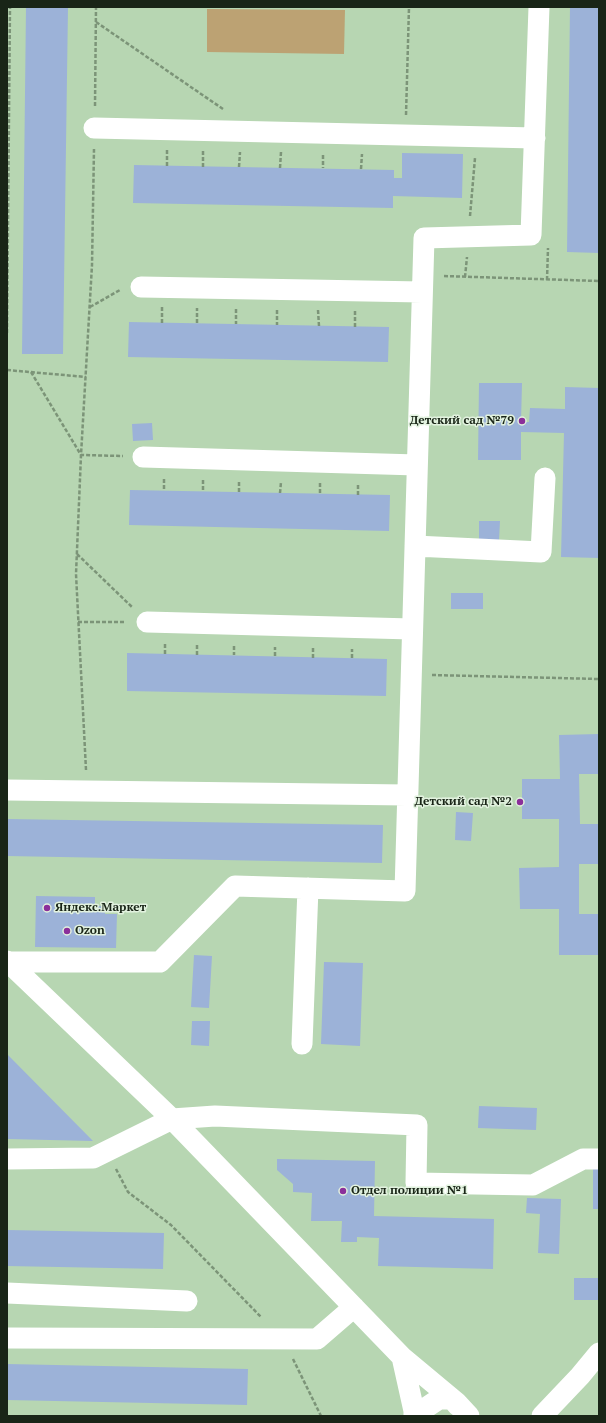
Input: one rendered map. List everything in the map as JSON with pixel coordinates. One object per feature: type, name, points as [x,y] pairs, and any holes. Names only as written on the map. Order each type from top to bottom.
[{"type":"street","points":[[8,961],[160,962],[235,886],[405,891],[424,238],[531,235],[539,7]]},
{"type":"street","points":[[94,128],[535,138]]},
{"type":"street","points":[[141,287],[422,284]]},
{"type":"street","points":[[143,457],[417,465]]},
{"type":"street","points":[[415,546],[541,552],[545,478]]},
{"type":"street","points":[[147,622],[412,629]]},
{"type":"street","points":[[7,790],[407,795]]},
{"type":"street","points":[[302,1044],[308,888]]},
{"type":"street","points":[[8,961],[172,1119],[402,1357],[452,1399],[468,1416]]},
{"type":"street","points":[[7,1159],[93,1158],[172,1119],[215,1116],[417,1125],[416,1183],[534,1185],[583,1159],[599,1159]]},
{"type":"street","points":[[7,1293],[187,1301]]},
{"type":"street","points":[[7,1338],[317,1339],[354,1307]]},
{"type":"street","points":[[542,1416],[580,1376],[599,1353]]},
{"type":"street","points":[[402,1357],[414,1416]]},
{"type":"street","points":[[419,1416],[424,1408],[439,1399],[452,1399]]},
{"type":"path","points":[[7,333],[10,7]]},
{"type":"path","points":[[87,791],[76,574],[92,265],[96,7]]},
{"type":"path","points":[[406,135],[409,7]]},
{"type":"path","points":[[96,22],[224,110]]},
{"type":"path","points":[[465,277],[476,137]]},
{"type":"path","points":[[422,284],[465,277],[599,281]]},
{"type":"path","points":[[90,307],[121,290],[141,287]]},
{"type":"path","points":[[7,370],[86,377]]},
{"type":"path","points":[[31,372],[81,455]]},
{"type":"path","points":[[81,455],[143,457]]},
{"type":"path","points":[[77,553],[147,622]]},
{"type":"path","points":[[78,622],[147,622]]},
{"type":"path","points":[[411,675],[599,679]]},
{"type":"path","points":[[106,1152],[128,1192],[171,1225],[282,1339],[321,1416]]},
{"type":"shaded area","points":[[207,9],[345,10],[344,54],[207,52]]},
{"type":"building","points":[[26,7],[68,7],[63,354],[22,354]]},
{"type":"building","points":[[570,7],[599,7],[599,253],[567,252]]},
{"type":"building","points":[[402,153],[463,154],[462,198],[393,196],[393,208],[133,203],[134,165],[394,170],[394,178],[402,178]]},
{"type":"building","points":[[129,322],[389,327],[388,362],[128,357]]},
{"type":"building","points":[[479,383],[522,383],[521,422],[529,422],[530,408],[565,409],[565,387],[599,388],[599,558],[561,557],[564,433],[521,432],[521,460],[478,460]]},
{"type":"building","points":[[152,423],[153,440],[133,441],[132,424]]},
{"type":"building","points":[[130,490],[390,495],[389,531],[129,525]]},
{"type":"building","points":[[479,521],[500,521],[499,540],[479,540]]},
{"type":"building","points":[[451,593],[483,593],[483,609],[451,609]]},
{"type":"building","points":[[127,653],[387,659],[386,696],[127,691]]},
{"type":"building","points":[[599,734],[599,774],[579,774],[580,824],[599,824],[599,864],[579,864],[579,914],[599,914],[599,955],[559,955],[559,909],[520,909],[519,868],[559,867],[559,819],[522,819],[522,779],[560,779],[559,735]]},
{"type":"building","points":[[456,812],[473,813],[471,841],[455,840]]},
{"type":"building","points":[[7,819],[383,825],[382,863],[7,856]]},
{"type":"building","points":[[36,896],[95,897],[95,906],[105,906],[105,914],[117,914],[116,948],[35,947]]},
{"type":"building","points":[[194,955],[212,956],[209,1008],[191,1007]]},
{"type":"building","points":[[324,962],[363,963],[360,1046],[321,1044]]},
{"type":"building","points":[[192,1021],[210,1021],[209,1046],[191,1045]]},
{"type":"building","points":[[7,1054],[93,1141],[7,1139]]},
{"type":"building","points":[[479,1106],[537,1108],[536,1130],[478,1128]]},
{"type":"building","points":[[277,1159],[375,1161],[374,1216],[494,1219],[493,1269],[378,1266],[379,1238],[357,1237],[357,1242],[341,1242],[342,1221],[311,1221],[312,1193],[293,1192],[293,1184],[277,1170]]},
{"type":"building","points":[[593,1169],[599,1169],[599,1209],[593,1209]]},
{"type":"building","points":[[527,1198],[561,1199],[559,1254],[538,1253],[540,1214],[526,1213]]},
{"type":"building","points":[[7,1230],[164,1233],[163,1269],[7,1266]]},
{"type":"building","points":[[574,1278],[599,1278],[599,1300],[574,1300]]},
{"type":"building","points":[[7,1364],[248,1369],[247,1405],[7,1400]]},
{"type":"place","name":"Детский сад №79","points":[[522,421]]},
{"type":"place","name":"Детский сад №2","points":[[520,802]]},
{"type":"place","name":"Яндекс.Маркет","points":[[47,908]]},
{"type":"place","name":"Ozon","points":[[67,931]]},
{"type":"place","name":"Отдел полиции №1","points":[[343,1191]]}]
